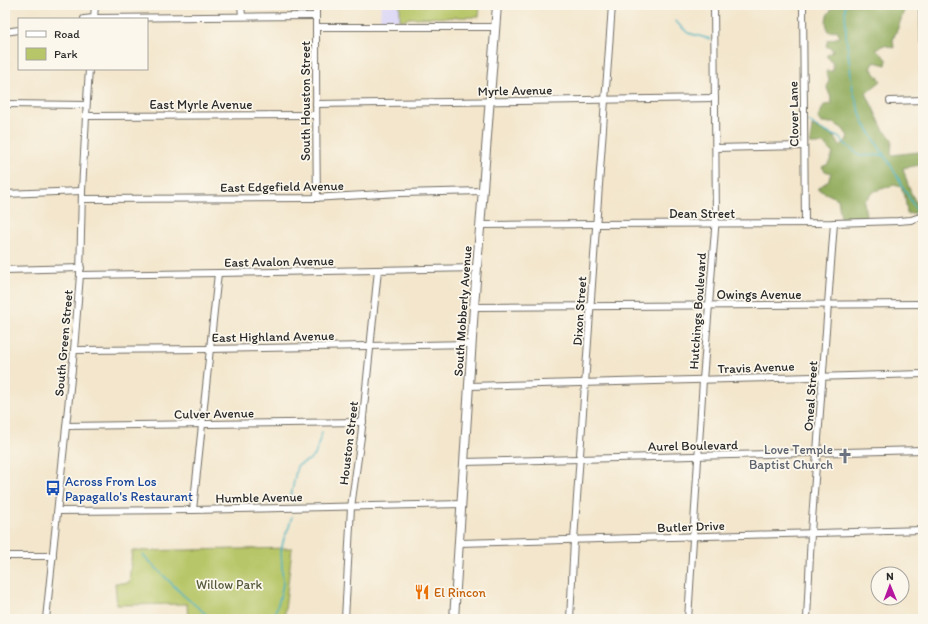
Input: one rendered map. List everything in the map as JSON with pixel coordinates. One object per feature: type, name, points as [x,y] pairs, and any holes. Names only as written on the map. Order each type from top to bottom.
[{"type":"main road","name":"South Mobberly Avenue","points":[[454,619],[474,307],[497,5]]},
{"type":"street","points":[[95,5],[94,18],[316,16]]},
{"type":"street","points":[[241,5],[242,16]]},
{"type":"street","name":"South Houston Street","points":[[316,5],[317,198]]},
{"type":"street","name":"Dixon Street","points":[[570,619],[590,306],[612,5]]},
{"type":"street","name":"Hutchings Boulevard","points":[[688,619],[708,305],[716,224],[714,5]]},
{"type":"street","name":"Clover Lane","points":[[803,5],[805,223]]},
{"type":"street","points":[[922,5],[923,77]]},
{"type":"street","points":[[316,27],[496,27]]},
{"type":"street","points":[[5,32],[18,30]]},
{"type":"street","name":"South Green Street","points":[[46,619],[81,271],[82,191],[89,70]]},
{"type":"street","name":"Myrle Avenue","points":[[316,104],[715,98]]},
{"type":"street","points":[[890,102],[923,100]]},
{"type":"street","points":[[5,104],[86,105]]},
{"type":"street","name":"East Myrle Avenue","points":[[86,116],[316,115]]},
{"type":"street","points":[[716,148],[804,146]]},
{"type":"street","points":[[5,194],[82,191]]},
{"type":"street","name":"East Edgefield Avenue","points":[[82,199],[317,198],[400,193],[483,191]]},
{"type":"street","name":"Dean Street","points":[[480,225],[834,223],[905,221],[923,216]]},
{"type":"street","name":"Oneal Street","points":[[807,619],[811,533],[834,223]]},
{"type":"street","name":"East Avalon Avenue","points":[[5,270],[218,273],[477,268]]},
{"type":"street","name":"Houston Street","points":[[345,619],[351,507],[362,422],[378,270]]},
{"type":"street","points":[[193,510],[218,273]]},
{"type":"street","name":"Owings Avenue","points":[[474,307],[923,304]]},
{"type":"street","name":"East Highland Avenue","points":[[74,350],[472,344]]},
{"type":"street","name":"Travis Avenue","points":[[469,386],[923,374]]},
{"type":"street","name":"Culver Avenue","points":[[66,426],[362,422]]},
{"type":"street","name":"Aurel Boulevard","points":[[464,462],[923,450]]},
{"type":"street","name":"Humble Avenue","points":[[58,511],[193,510],[462,504]]},
{"type":"street","name":"Butler Drive","points":[[459,543],[923,530]]},
{"type":"street","points":[[5,556],[53,556]]},
{"type":"shaded area","points":[[381,5],[400,5],[400,20],[380,20]]},
{"type":"green space","points":[[400,5],[480,5],[479,17],[409,18],[400,20]]},
{"type":"green space","points":[[833,5],[881,5],[884,7],[887,5],[906,5],[893,39],[894,48],[884,45],[876,49],[887,59],[886,65],[874,62],[871,68],[881,81],[866,93],[883,129],[892,139],[891,155],[919,152],[920,165],[903,168],[912,196],[917,203],[923,206],[923,211],[921,212],[907,214],[905,196],[901,187],[894,185],[875,191],[864,201],[866,217],[841,218],[838,199],[817,189],[828,181],[831,173],[825,171],[822,167],[828,164],[833,154],[824,144],[810,144],[812,126],[834,136],[840,146],[846,141],[848,136],[842,128],[833,123],[821,123],[818,118],[824,105],[832,104],[827,88],[829,79],[826,71],[833,71],[833,63],[826,56],[834,50],[826,46],[828,40],[840,37],[837,30],[829,32],[826,21]]},
{"type":"green space","name":"Willow Park","points":[[292,548],[284,619],[188,619],[187,604],[117,605],[115,583],[129,583],[132,551]]},
{"type":"waterway","points":[[845,5],[846,36],[853,91],[863,122],[890,164],[918,213]]},
{"type":"waterway","points":[[675,21],[688,33],[710,39]]},
{"type":"waterway","points":[[808,121],[819,129],[838,137],[860,156],[884,155]]},
{"type":"waterway","points":[[294,503],[291,496],[297,466],[315,455],[322,432]]},
{"type":"waterway","points":[[272,619],[283,584],[281,551],[292,516]]},
{"type":"waterway","points":[[143,555],[183,595],[212,619]]},
{"type":"place","name":"Love Temple Baptist Church","points":[[845,456]]},
{"type":"place","name":"Across From Los Papagallo's Restaurant","points":[[53,488]]},
{"type":"place","name":"El Rincon","points":[[422,592]]}]
